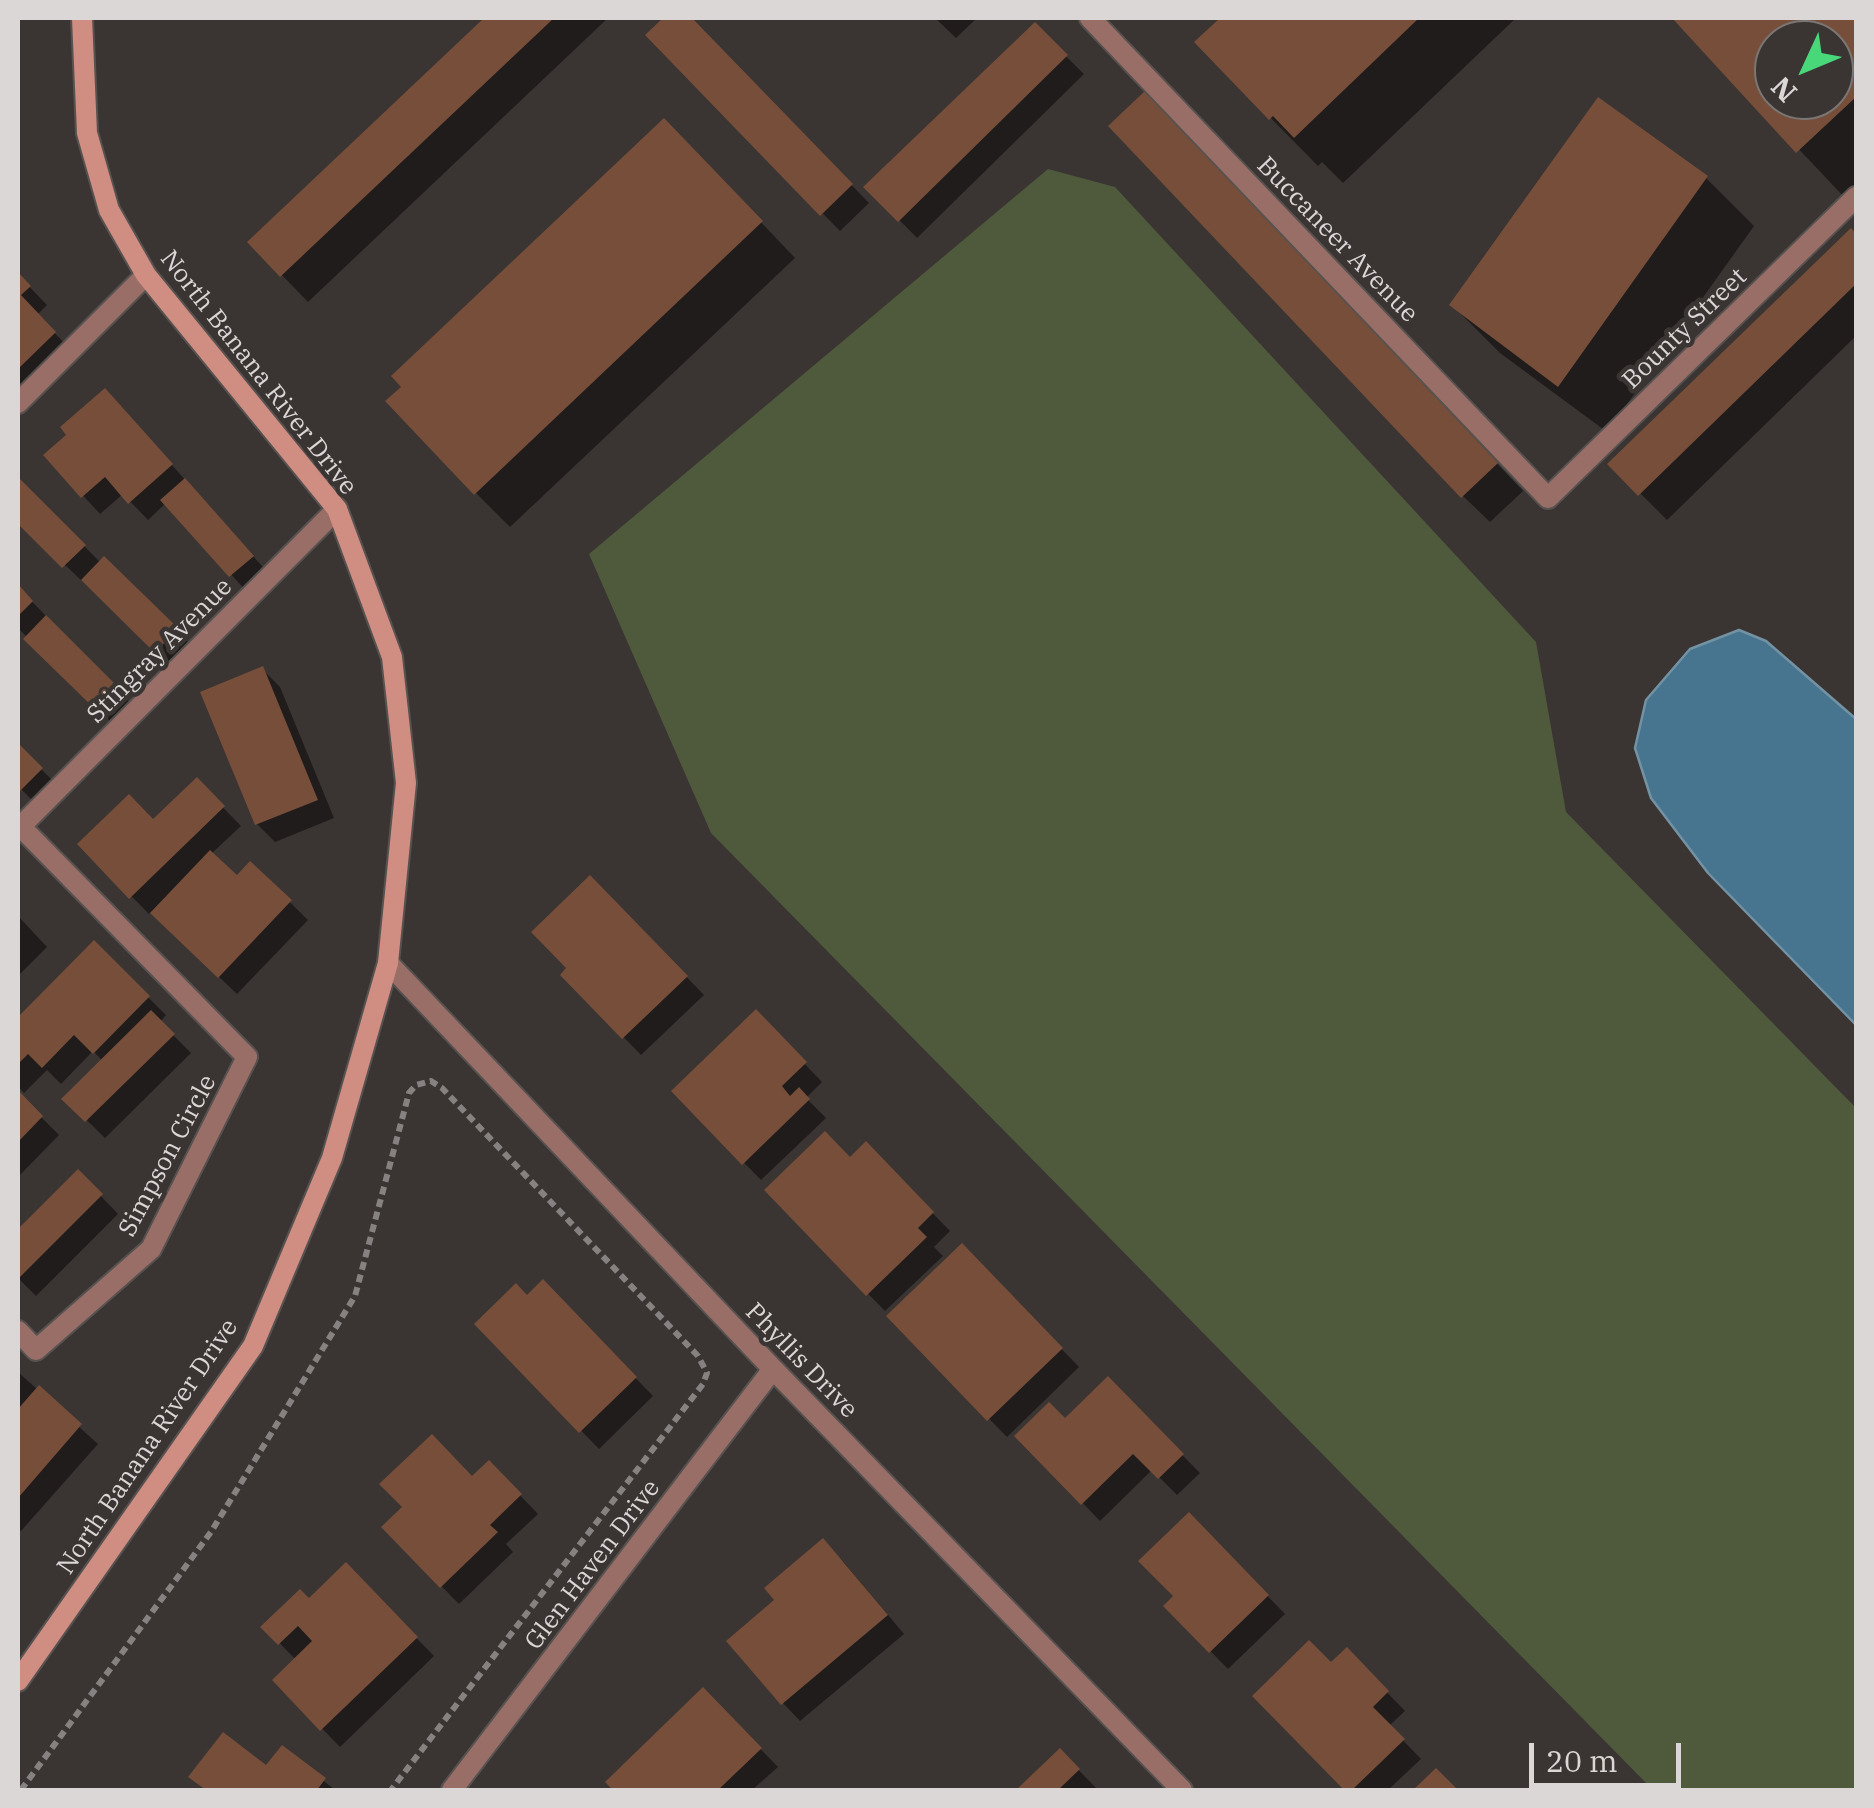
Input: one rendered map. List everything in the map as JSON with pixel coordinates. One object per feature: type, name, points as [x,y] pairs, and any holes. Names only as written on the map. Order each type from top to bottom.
[{"type":"street","name":"North Banana River Drive","points":[[18,1682],[253,1346],[332,1158],[388,962],[406,782],[392,657],[337,509],[146,276],[109,210],[87,133],[82,18]]},
{"type":"street","name":"Buccaneer Avenue","points":[[1090,18],[1548,498]]},
{"type":"street","name":"Bounty Street","points":[[1548,498],[1856,197]]},
{"type":"street","points":[[18,403],[146,276]]},
{"type":"street","name":"Stingray Avenue","points":[[19,827],[337,509]]},
{"type":"street","name":"Simpson Circle","points":[[18,1332],[36,1350],[151,1249],[247,1058],[19,827]]},
{"type":"street","name":"Phyllis Drive","points":[[388,962],[774,1369],[1182,1790]]},
{"type":"street","name":"Glen Haven Drive","points":[[452,1790],[774,1369]]},
{"type":"path","points":[[20,1790],[211,1532],[355,1296],[409,1093],[416,1085],[431,1081],[442,1088],[698,1356],[707,1373],[703,1384],[391,1790]]},
{"type":"green space","points":[[1048,169],[1115,187],[1536,642],[1566,812],[1856,1108],[1856,1790],[1653,1790],[711,833],[589,554]]},
{"type":"water","points":[[1739,630],[1766,641],[1856,719],[1856,1025],[1708,873],[1651,798],[1635,748],[1646,700],[1690,649]]},
{"type":"building","points":[[484,18],[554,18],[280,277],[247,242]]},
{"type":"building","points":[[663,18],[692,18],[853,184],[820,216],[645,35]]},
{"type":"building","points":[[1220,18],[1419,18],[1294,138],[1273,116],[1269,120],[1194,42]]},
{"type":"building","points":[[1672,18],[1856,18],[1856,97],[1854,20],[1754,20],[1754,107]]},
{"type":"building","points":[[1035,22],[1068,55],[898,222],[863,187]]},
{"type":"building","points":[[1146,90],[1498,463],[1461,498],[1108,126]]},
{"type":"building","points":[[1598,97],[1708,176],[1558,387],[1449,305]]},
{"type":"building","points":[[664,118],[763,221],[474,495],[385,401],[401,387],[391,376]]},
{"type":"building","points":[[1766,120],[1831,120],[1796,153]]},
{"type":"building","points":[[1851,228],[1856,234],[1856,284],[1638,496],[1607,464]]},
{"type":"building","points":[[18,272],[31,286],[21,295],[56,332],[18,369]]},
{"type":"building","points":[[105,388],[173,464],[128,504],[105,477],[81,498],[43,455],[66,435],[60,427]]},
{"type":"building","points":[[18,477],[86,545],[62,568],[18,524]]},
{"type":"building","points":[[185,478],[254,556],[229,577],[160,500]]},
{"type":"building","points":[[104,556],[178,628],[155,653],[81,580]]},
{"type":"building","points":[[18,584],[33,601],[18,616]]},
{"type":"building","points":[[46,615],[119,688],[97,711],[23,639]]},
{"type":"building","points":[[263,666],[318,800],[255,825],[200,692]]},
{"type":"building","points":[[18,743],[43,768],[20,791],[18,789]]},
{"type":"building","points":[[197,777],[225,806],[129,899],[77,844],[129,794],[153,819]]},
{"type":"building","points":[[210,850],[237,875],[250,861],[292,900],[218,978],[150,913]]},
{"type":"building","points":[[590,875],[688,976],[622,1039],[560,975],[566,968],[531,932]]},
{"type":"building","points":[[94,940],[150,996],[93,1054],[74,1035],[42,1068],[28,1054],[18,1064],[18,1017]]},
{"type":"building","points":[[756,1009],[807,1062],[782,1086],[790,1096],[799,1087],[810,1099],[742,1165],[671,1091]]},
{"type":"building","points":[[151,1010],[175,1034],[85,1122],[61,1099]]},
{"type":"building","points":[[18,1090],[43,1116],[18,1142]]},
{"type":"building","points":[[825,1131],[850,1157],[866,1141],[934,1212],[918,1228],[927,1237],[866,1296],[764,1190]]},
{"type":"building","points":[[78,1169],[103,1194],[18,1279],[18,1229]]},
{"type":"building","points":[[962,1243],[1063,1348],[987,1421],[886,1316]]},
{"type":"building","points":[[543,1279],[637,1377],[579,1433],[474,1324],[516,1283],[527,1295]]},
{"type":"building","points":[[1108,1376],[1184,1454],[1158,1479],[1133,1454],[1081,1505],[1014,1436],[1049,1402],[1065,1418]]},
{"type":"building","points":[[39,1385],[82,1424],[18,1498],[18,1409]]},
{"type":"building","points":[[432,1434],[472,1476],[489,1460],[522,1494],[490,1525],[498,1532],[440,1588],[381,1527],[402,1507],[379,1484]]},
{"type":"building","points":[[1189,1512],[1269,1595],[1209,1653],[1163,1606],[1173,1596],[1138,1561]]},
{"type":"building","points":[[823,1538],[888,1615],[781,1705],[726,1641],[774,1600],[764,1588]]},
{"type":"building","points":[[346,1562],[418,1637],[320,1731],[272,1680],[312,1641],[298,1626],[278,1645],[260,1627],[300,1589],[309,1598]]},
{"type":"building","points":[[1309,1640],[1331,1662],[1347,1647],[1389,1691],[1373,1707],[1405,1739],[1352,1790],[1344,1790],[1252,1696]]},
{"type":"building","points":[[703,1687],[762,1748],[718,1790],[613,1790],[605,1782]]},
{"type":"building","points":[[223,1732],[266,1765],[282,1745],[326,1778],[317,1790],[206,1790],[188,1777]]},
{"type":"building","points":[[1060,1748],[1080,1769],[1058,1790],[1016,1790]]},
{"type":"building","points":[[1436,1768],[1458,1790],[1413,1790]]}]
